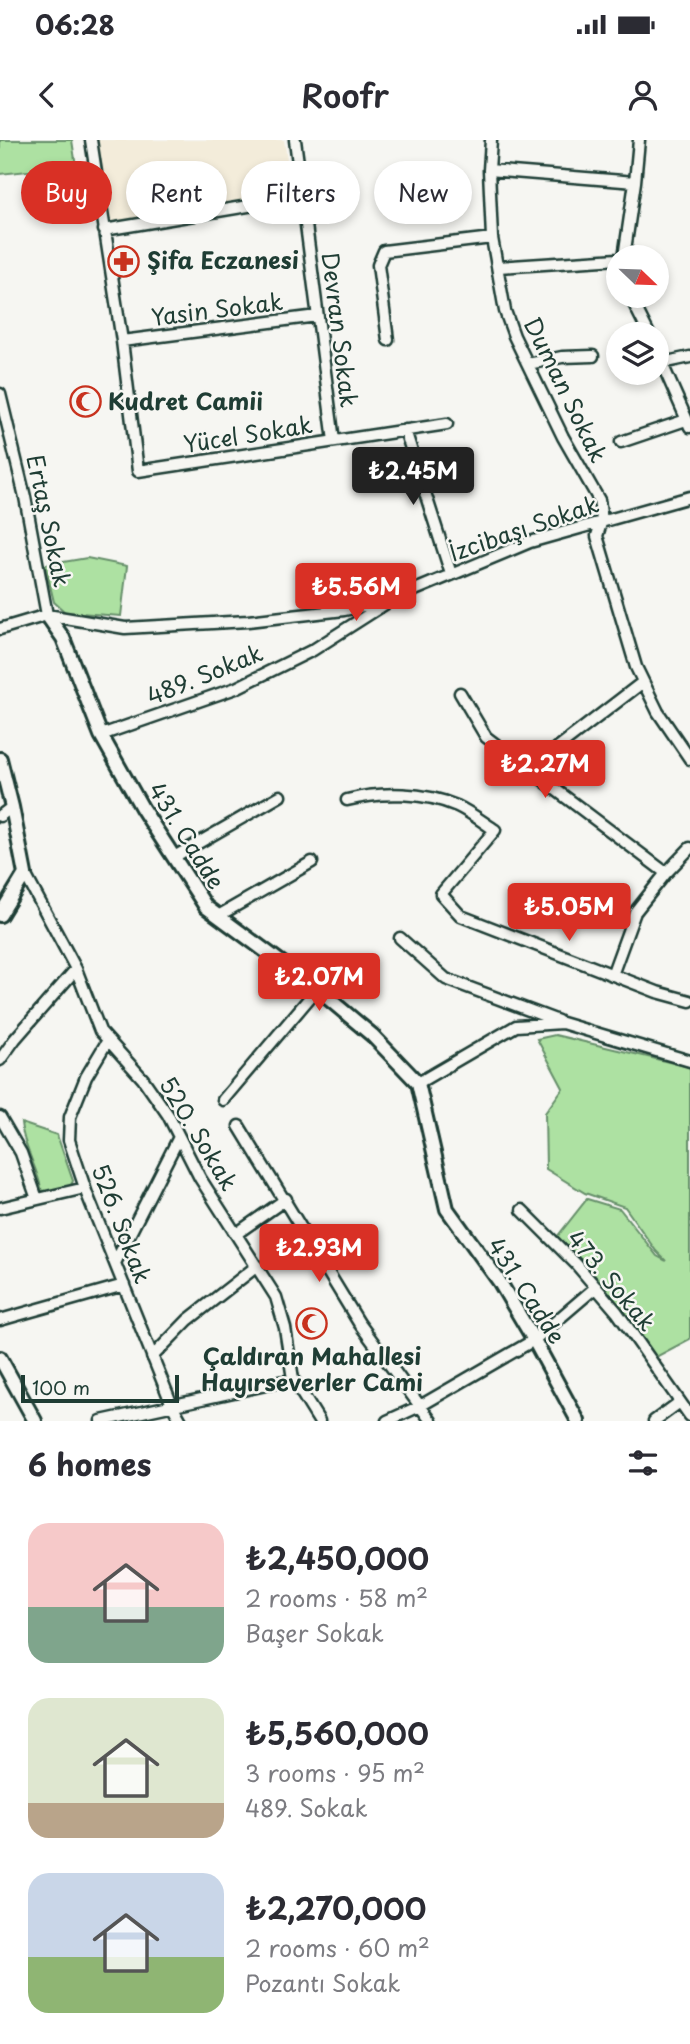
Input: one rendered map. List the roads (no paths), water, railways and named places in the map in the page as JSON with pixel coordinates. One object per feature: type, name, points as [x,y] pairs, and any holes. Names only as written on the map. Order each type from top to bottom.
[{"type":"street","points":[[91,140],[122,341]]},
{"type":"street","name":"Devran Sokak","points":[[295,140],[298,161]]},
{"type":"street","name":"Duman Sokak","points":[[491,140],[489,170],[492,238],[505,311],[563,437],[599,499],[603,520],[597,536],[636,667],[658,712],[690,759]]},
{"type":"street","points":[[626,245],[639,140]]},
{"type":"street","points":[[489,170],[635,182]]},
{"type":"street","points":[[104,230],[241,207]]},
{"type":"street","name":"Devran Sokak","points":[[305,224],[334,441]]},
{"type":"street","points":[[388,340],[378,265],[384,251],[492,238]]},
{"type":"street","points":[[498,267],[606,260]]},
{"type":"street","name":"Yasin Sokak","points":[[122,341],[317,316]]},
{"type":"street","name":"Yücel Sokak","points":[[122,341],[138,471],[447,424]]},
{"type":"street","points":[[528,364],[593,356]]},
{"type":"street","points":[[669,362],[690,357]]},
{"type":"street","points":[[621,442],[688,423],[669,379]]},
{"type":"street","name":"Ertaş Sokak","points":[[0,394],[25,497],[47,615]]},
{"type":"street","points":[[405,430],[451,574]]},
{"type":"street","name":"İzcibaşı Sokak","points":[[0,629],[47,615],[125,628],[248,621],[344,610],[391,600],[530,542],[690,497]]},
{"type":"street","name":"489. Sokak","points":[[100,736],[236,688],[313,650],[391,600]]},
{"type":"street","name":"431. Cadde","points":[[47,615],[63,638],[100,736],[206,907],[317,989],[372,1035],[418,1083],[447,1209],[499,1281],[578,1421]]},
{"type":"street","points":[[530,769],[643,682]]},
{"type":"street","points":[[460,693],[486,737],[666,873]]},
{"type":"street","points":[[0,758],[25,874],[0,915]]},
{"type":"street","points":[[348,800],[361,796],[417,795],[456,806],[495,830],[441,894],[461,916],[612,975],[690,1001]]},
{"type":"street","points":[[174,857],[280,796]]},
{"type":"street","points":[[0,816],[12,807]]},
{"type":"street","points":[[612,975],[635,912],[690,848]]},
{"type":"street","points":[[218,916],[312,862]]},
{"type":"street","name":"520. Sokak","points":[[25,874],[76,969],[100,1031],[143,1079],[168,1115],[200,1178],[276,1297],[293,1378],[319,1421]]},
{"type":"street","points":[[400,938],[446,979],[562,1023],[690,1062]]},
{"type":"street","points":[[0,1060],[76,969]]},
{"type":"street","points":[[223,1100],[317,989]]},
{"type":"street","points":[[418,1083],[516,1026],[562,1023]]},
{"type":"street","name":"526. Sokak","points":[[107,1040],[86,1077],[70,1117],[69,1140],[85,1188],[172,1405],[181,1421]]},
{"type":"street","points":[[0,1117],[21,1153],[37,1199]]},
{"type":"street","points":[[240,1126],[359,1323],[431,1421]]},
{"type":"street","points":[[115,1263],[179,1137]]},
{"type":"street","points":[[0,1208],[85,1188]]},
{"type":"street","points":[[236,1234],[286,1199]]},
{"type":"street","name":"473. Sokak","points":[[522,1210],[576,1264],[617,1312],[690,1416]]},
{"type":"street","points":[[152,1356],[188,1320],[257,1266]]},
{"type":"street","points":[[0,1320],[124,1285]]},
{"type":"street","points":[[387,1421],[420,1406],[534,1339],[596,1287]]},
{"type":"street","points":[[0,1358],[35,1421]]},
{"type":"street","points":[[101,1421],[293,1378]]},
{"type":"street","points":[[654,1421],[680,1402]]},
{"type":"place","name":"Şifa Eczanesi","points":[[124,261]]},
{"type":"place","name":"Kudret Camii","points":[[85,402]]},
{"type":"place","name":"Çaldıran Mahallesi Hayırseverler Cami","points":[[312,1323]]}]
